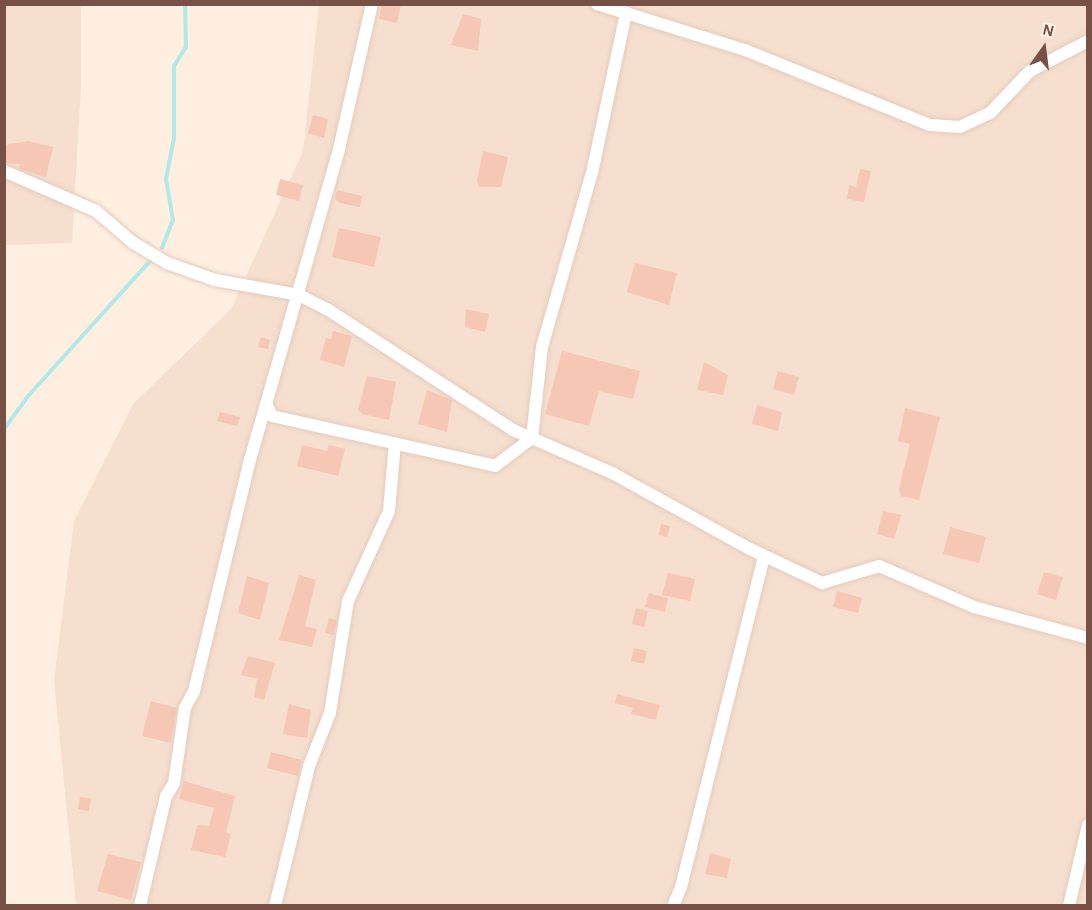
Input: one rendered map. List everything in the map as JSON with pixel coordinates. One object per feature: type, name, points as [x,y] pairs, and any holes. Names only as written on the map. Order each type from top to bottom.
[{"type":"street","points":[[140,906],[166,796],[174,783],[185,708],[194,692],[266,404],[339,149],[372,4]]},
{"type":"street","points":[[597,4],[745,50],[930,125],[960,127],[990,113],[1030,71],[1088,41]]},
{"type":"street","points":[[266,404],[272,416],[495,466],[532,438],[542,347],[592,173],[626,13]]},
{"type":"street","points":[[4,171],[96,211],[132,242],[166,263],[215,279],[299,295],[327,309],[513,430],[614,474],[764,556],[822,583],[879,567],[974,607],[1088,638]]},
{"type":"street","points":[[275,906],[309,766],[330,713],[348,601],[389,512],[395,443]]},
{"type":"street","points":[[673,906],[684,876],[764,556]]},
{"type":"street","points":[[1069,906],[1088,825]]},
{"type":"shaded area","points":[[4,5],[81,5],[81,87],[72,243],[5,245]]},
{"type":"shaded area","points":[[319,5],[1087,5],[1087,905],[76,905],[54,680],[74,521],[133,404],[231,309],[303,151]]},
{"type":"building","points":[[382,4],[401,4],[397,23],[379,19]]},
{"type":"building","points":[[463,14],[481,19],[478,51],[451,45]]},
{"type":"building","points":[[313,115],[328,119],[324,138],[308,133]]},
{"type":"building","points":[[28,141],[53,147],[46,177],[19,169],[20,164],[4,163],[4,145]]},
{"type":"building","points":[[483,151],[508,157],[501,187],[479,187],[477,181]]},
{"type":"building","points":[[860,169],[871,171],[864,202],[847,199],[849,185],[856,187]]},
{"type":"building","points":[[280,179],[303,185],[299,201],[276,195]]},
{"type":"building","points":[[337,190],[362,196],[360,207],[340,203],[335,199]]},
{"type":"building","points":[[339,228],[381,237],[374,267],[332,257]]},
{"type":"building","points":[[635,263],[677,273],[669,305],[627,292]]},
{"type":"building","points":[[466,309],[489,314],[485,332],[465,327]]},
{"type":"building","points":[[333,331],[352,336],[344,367],[320,360],[326,338],[331,339]]},
{"type":"building","points":[[261,337],[270,340],[268,349],[258,347]]},
{"type":"building","points":[[562,351],[640,371],[633,399],[599,391],[589,426],[545,414]]},
{"type":"building","points":[[704,362],[728,375],[723,395],[697,390]]},
{"type":"building","points":[[778,371],[799,377],[794,395],[773,389]]},
{"type":"building","points":[[367,376],[396,382],[389,420],[362,414],[358,410]]},
{"type":"building","points":[[427,390],[452,400],[447,432],[418,424]]},
{"type":"building","points":[[757,405],[782,412],[778,431],[752,424]]},
{"type":"building","points":[[905,408],[940,417],[919,500],[901,496],[899,489],[910,444],[898,441]]},
{"type":"building","points":[[220,412],[240,417],[237,426],[217,421]]},
{"type":"building","points":[[302,445],[327,451],[329,445],[345,449],[338,476],[297,466]]},
{"type":"building","points":[[883,511],[901,515],[894,539],[877,534]]},
{"type":"building","points":[[661,524],[670,526],[667,537],[659,535]]},
{"type":"building","points":[[950,527],[986,537],[979,563],[943,554]]},
{"type":"building","points":[[1044,572],[1063,577],[1056,600],[1037,594]]},
{"type":"building","points":[[668,573],[695,579],[690,601],[662,595]]},
{"type":"building","points":[[299,575],[316,580],[305,626],[317,629],[312,647],[279,640]]},
{"type":"building","points":[[247,576],[269,583],[260,620],[238,613]]},
{"type":"building","points":[[837,591],[862,598],[858,613],[833,607]]},
{"type":"building","points":[[649,593],[668,598],[665,612],[645,607]]},
{"type":"building","points":[[636,608],[648,611],[644,627],[632,624]]},
{"type":"building","points":[[329,618],[337,620],[334,635],[325,633]]},
{"type":"building","points":[[634,648],[647,651],[644,664],[631,661]]},
{"type":"building","points":[[248,656],[275,663],[264,700],[254,697],[257,679],[241,675]]},
{"type":"building","points":[[617,694],[660,705],[656,720],[631,714],[633,708],[615,703]]},
{"type":"building","points":[[151,701],[177,708],[171,743],[142,736]]},
{"type":"building","points":[[289,704],[311,710],[307,738],[283,734]]},
{"type":"building","points":[[271,752],[302,760],[298,776],[267,768]]},
{"type":"building","points":[[184,781],[235,796],[226,833],[231,834],[225,857],[191,850],[197,825],[209,826],[214,808],[179,799]]},
{"type":"building","points":[[80,797],[91,798],[89,811],[78,809]]},
{"type":"building","points":[[710,853],[731,859],[727,878],[705,874]]},
{"type":"building","points":[[108,854],[141,862],[131,900],[97,891]]},
{"type":"waterway","points":[[162,248],[173,220],[166,179],[174,138],[174,66],[186,47],[185,4]]},
{"type":"waterway","points":[[4,429],[29,395],[150,261]]}]
